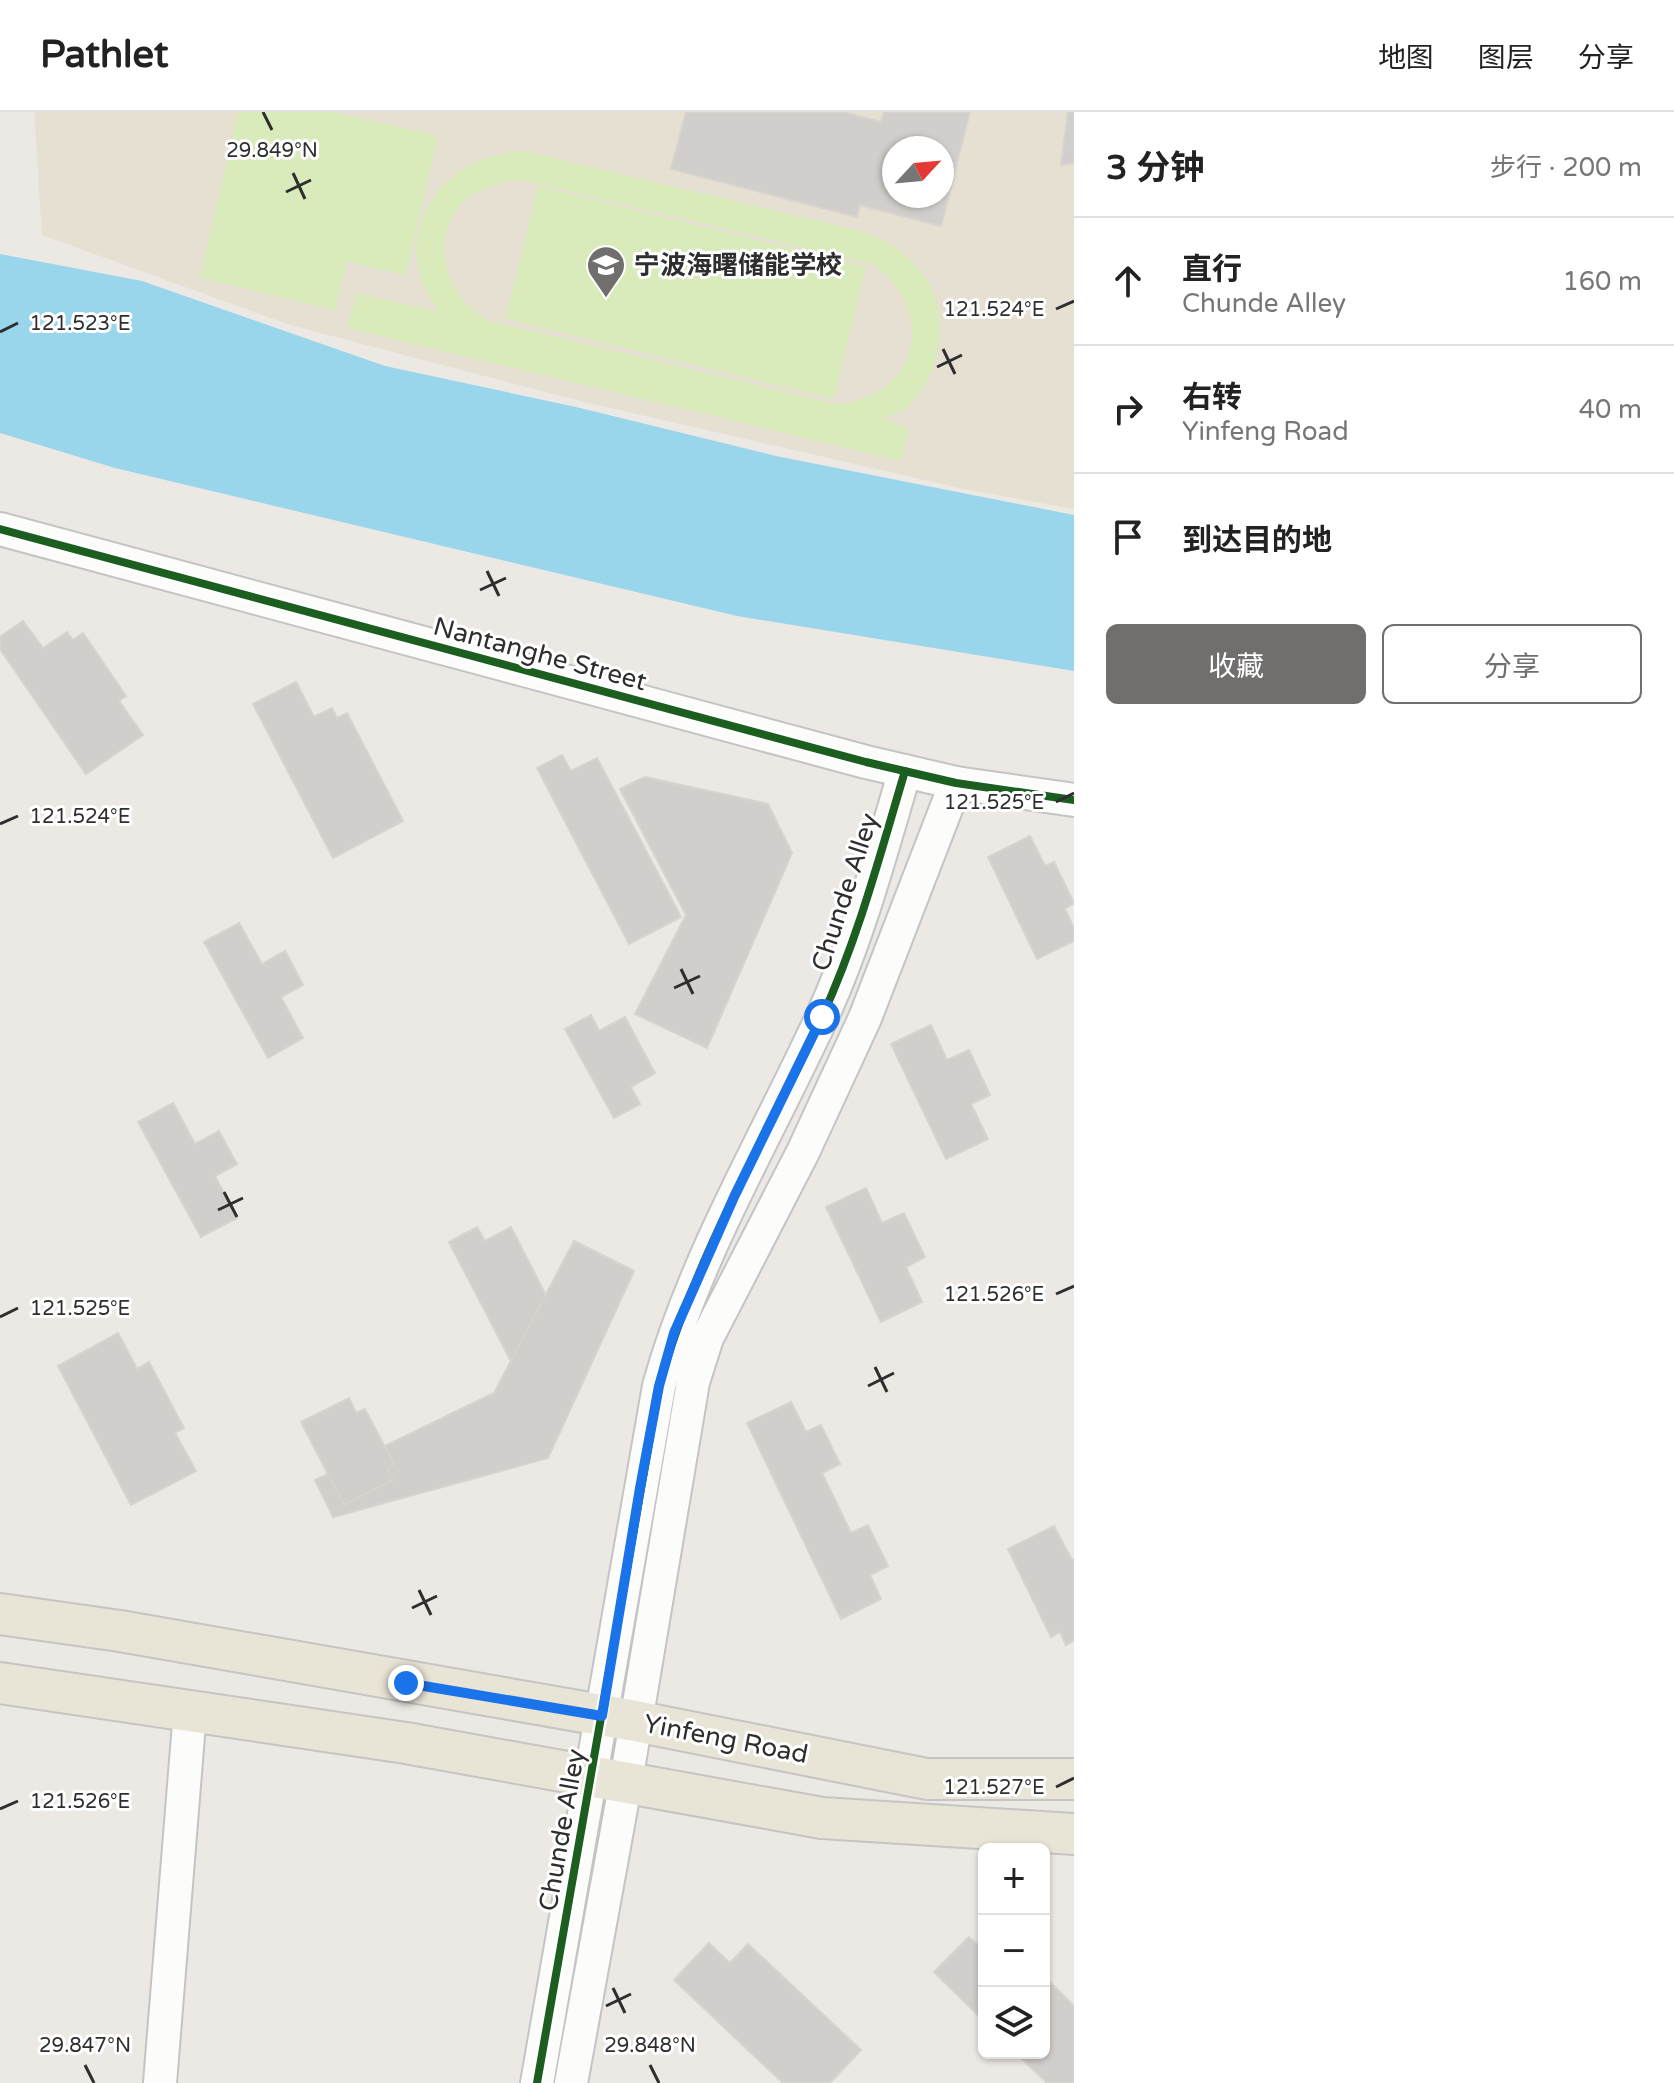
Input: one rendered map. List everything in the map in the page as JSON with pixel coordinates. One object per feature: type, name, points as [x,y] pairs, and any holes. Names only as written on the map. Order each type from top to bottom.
[{"type":"main road","name":"Yinfeng Road","points":[[0,1614],[120,1631],[618,1718],[927,1779],[1074,1779]]},
{"type":"main road","points":[[0,1683],[610,1778],[822,1818],[1074,1834]]},
{"type":"street","name":"Nantanghe Street","points":[[0,529],[905,771],[956,783],[1074,800]]},
{"type":"street","name":"Chunde Alley","points":[[571,2083],[653,1416],[674,1333],[734,1197],[822,1017],[856,936],[905,771]]},
{"type":"street","name":"Chunde Alley","points":[[618,1718],[693,1382],[707,1338],[803,1152],[865,1018],[956,783]]},
{"type":"street","points":[[160,2083],[190,1711]]},
{"type":"street","name":"Chunde Alley","points":[[537,2083],[610,1778]]},
{"type":"shaded area","name":"宁波海曙储能学校","points":[[34,112],[1074,112],[1074,509],[964,489],[580,401],[290,325],[42,235]]},
{"type":"green space","points":[[238,112],[333,112],[438,136],[406,275],[347,262],[335,310],[200,278]]},
{"type":"green space","points":[[524,151],[861,231],[900,251],[927,280],[940,318],[940,339],[927,381],[910,404],[883,420],[909,428],[901,461],[347,328],[357,293],[439,312],[423,284],[417,264],[419,232],[431,202],[452,177],[472,164],[501,154]],"holes":[[[511,180],[527,181],[874,265],[894,285],[907,307],[912,329],[910,351],[901,370],[885,387],[863,398],[835,404],[491,321],[476,312],[454,286],[445,254],[446,237],[451,220],[471,196]]]},
{"type":"green space","points":[[538,186],[866,267],[834,399],[506,319]]},
{"type":"water","points":[[0,254],[142,281],[385,366],[576,407],[776,456],[1074,515],[1074,671],[737,616],[115,468],[0,433]]},
{"type":"building","points":[[686,112],[843,112],[881,122],[884,112],[970,112],[954,175],[954,136],[882,136],[882,208],[946,208],[941,226],[860,205],[857,217],[671,169]]},
{"type":"building","points":[[1068,112],[1074,112],[1074,163],[1061,165]]},
{"type":"building","points":[[23,621],[43,648],[67,632],[73,640],[83,633],[126,696],[119,701],[143,735],[86,774],[0,649],[0,637]]},
{"type":"building","points":[[296,682],[314,717],[332,708],[337,718],[347,713],[403,821],[333,858],[253,704]]},
{"type":"building","points":[[562,755],[571,771],[597,758],[681,917],[629,944],[537,768]]},
{"type":"building","points":[[645,777],[768,804],[792,853],[707,1048],[635,1014],[686,915],[620,789]]},
{"type":"building","points":[[1030,836],[1045,866],[1054,862],[1074,903],[1065,909],[1074,928],[1074,941],[1037,959],[988,857]]},
{"type":"building","points":[[239,923],[262,964],[285,951],[303,985],[281,997],[303,1038],[268,1058],[204,942]]},
{"type":"building","points":[[591,1015],[599,1031],[625,1017],[655,1073],[631,1087],[640,1104],[614,1118],[565,1029]]},
{"type":"building","points":[[931,1025],[947,1060],[969,1050],[990,1095],[971,1104],[988,1139],[946,1159],[891,1044]]},
{"type":"building","points":[[173,1103],[195,1144],[219,1131],[237,1164],[215,1176],[237,1218],[201,1237],[138,1122]]},
{"type":"building","points":[[866,1188],[882,1223],[904,1213],[925,1257],[906,1267],[922,1302],[881,1322],[826,1207]]},
{"type":"building","points":[[477,1227],[485,1241],[511,1227],[586,1374],[557,1389],[565,1404],[540,1417],[449,1242]]},
{"type":"building","points":[[574,1241],[634,1271],[548,1458],[333,1517],[315,1480],[494,1393]]},
{"type":"building","points":[[118,1333],[137,1369],[149,1362],[184,1428],[175,1433],[196,1471],[131,1505],[58,1366]]},
{"type":"building","points":[[349,1398],[356,1413],[365,1409],[394,1464],[387,1468],[393,1480],[344,1505],[301,1422]]},
{"type":"building","points":[[791,1402],[806,1432],[821,1425],[840,1464],[822,1473],[851,1533],[868,1525],[888,1566],[870,1575],[881,1599],[841,1619],[747,1423]]},
{"type":"building","points":[[1054,1526],[1074,1559],[1074,1640],[1066,1645],[1060,1632],[1051,1637],[1008,1549]]},
{"type":"building","points":[[969,1937],[978,1945],[978,2015],[934,1972]]},
{"type":"building","points":[[709,1943],[730,1963],[748,1944],[861,2050],[830,2083],[783,2083],[674,1980]]},
{"type":"building","points":[[1050,1982],[1074,2006],[1074,2083],[1047,2083],[1022,2059],[1050,2059]]},
{"type":"cycle path","points":[[0,529],[866,762],[956,783],[1074,800]]},
{"type":"cycle path","points":[[537,2083],[659,1386],[674,1338],[711,1245],[834,989],[868,896],[905,771]]},
{"type":"place","name":"宁波海曙储能学校","points":[[606,299]]},
{"type":"route","points":[[406,1683],[602,1716],[659,1386],[674,1333],[734,1197],[822,1017]]}]
